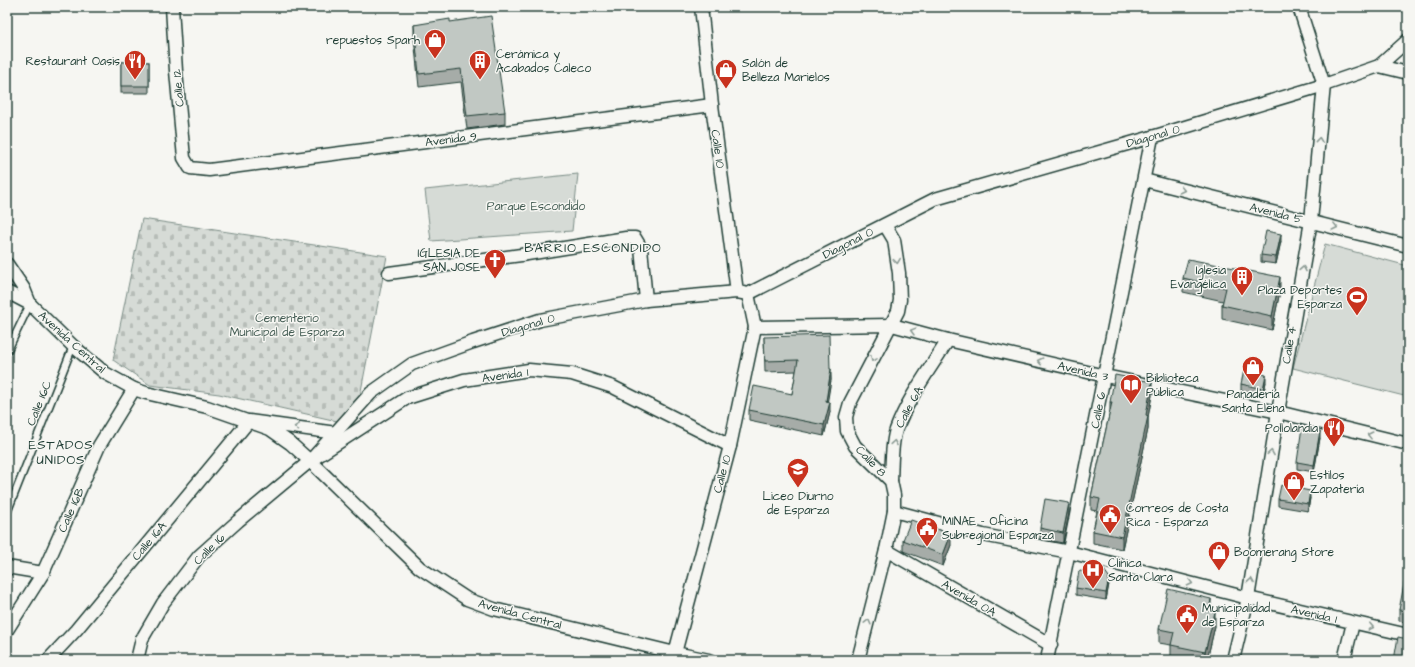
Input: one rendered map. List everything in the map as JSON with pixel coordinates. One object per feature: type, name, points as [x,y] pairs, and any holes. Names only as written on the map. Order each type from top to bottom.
[{"type":"street","name":"Calle 12","points":[[172,7],[184,158],[190,168]]},
{"type":"street","name":"Calle 10","points":[[675,653],[730,446],[755,326],[742,293],[712,105],[701,7]]},
{"type":"street","name":"Calle 4","points":[[1233,660],[1248,598],[1311,221],[1324,85],[1299,7]]},
{"type":"street","name":"Diagonal 0","points":[[310,461],[372,393],[412,364],[540,320],[646,300],[742,293],[936,199],[1152,137],[1324,85],[1380,66],[1408,40]]},
{"type":"street","points":[[1380,66],[1408,73]]},
{"type":"street","name":"Avenida 9","points":[[190,168],[209,170],[712,105]]},
{"type":"street","name":"Calle 6","points":[[1047,660],[1152,137]]},
{"type":"street","name":"Avenida 5","points":[[1144,180],[1408,246]]},
{"type":"street","name":"Calle 8","points":[[858,660],[886,550],[894,511],[894,495],[891,481],[855,446],[847,431],[846,417],[850,403],[898,311],[900,300],[899,273],[894,240],[885,225]]},
{"type":"street","points":[[389,273],[520,255],[626,238],[635,238],[641,248],[646,300]]},
{"type":"street","name":"Avenida Central","points":[[7,264],[24,289],[30,304],[105,373],[134,389],[207,407],[270,429],[290,443],[310,461],[420,568],[467,599],[494,609],[708,660]]},
{"type":"street","points":[[7,292],[30,304]]},
{"type":"street","name":"Avenida 3","points":[[755,326],[892,325],[948,340],[1105,376],[1278,412],[1408,444]]},
{"type":"street","name":"Calle 6A","points":[[891,481],[892,454],[896,431],[908,404],[948,340]]},
{"type":"street","name":"Avenida 1","points":[[310,461],[407,398],[464,380],[529,370],[572,374],[614,387],[730,446]]},
{"type":"street","name":"Calle 16B","points":[[7,630],[43,573],[99,446],[134,389]]},
{"type":"street","name":"Avenida Central","points":[[249,421],[336,433]]},
{"type":"street","name":"Calle 16A","points":[[48,660],[76,630],[249,421]]},
{"type":"street","name":"Calle 16","points":[[137,660],[142,638],[163,603],[199,556],[238,521],[310,461]]},
{"type":"street","name":"Avenida 1","points":[[894,511],[983,535],[1069,552],[1248,598],[1408,635]]},
{"type":"street","name":"Avenida 0A","points":[[886,550],[1051,645]]},
{"type":"street","points":[[7,567],[43,573]]},
{"type":"street","points":[[1344,660],[1353,623]]},
{"type":"lane","points":[[7,352],[30,304]]},
{"type":"lane","name":"Calle 16C","points":[[7,514],[74,346]]},
{"type":"green space","name":"Parque Escondido","points":[[578,174],[572,231],[431,241],[425,190]]},
{"type":"green space","name":"Cementerio Municipal de Esparza","points":[[142,219],[387,256],[360,396],[337,421],[219,394],[150,385],[113,360]]},
{"type":"green space","name":"Plaza Deportes Esparza","points":[[1325,244],[1408,266],[1408,397],[1293,368]]},
{"type":"building","points":[[491,16],[505,112],[467,116],[461,69],[419,74],[414,25],[450,19],[450,22]]},
{"type":"building","name":"Restaurant Oasis","points":[[121,62],[149,62],[149,86],[121,86]]},
{"type":"building","points":[[1266,231],[1281,234],[1276,257],[1261,255]]},
{"type":"building","points":[[1188,259],[1280,277],[1272,316],[1222,305],[1226,288],[1183,278]]},
{"type":"building","points":[[829,335],[831,369],[826,401],[830,402],[824,425],[749,410],[754,386],[792,394],[798,360],[765,361],[764,337]]},
{"type":"building","points":[[1244,370],[1266,375],[1263,389],[1241,384]]},
{"type":"building","points":[[1115,375],[1152,382],[1146,415],[1148,416],[1122,537],[1093,531],[1100,499],[1091,497],[1112,402],[1110,402]]},
{"type":"building","points":[[1302,427],[1320,431],[1314,465],[1297,462]]},
{"type":"building","points":[[1281,485],[1310,491],[1308,504],[1278,499]]},
{"type":"building","points":[[1045,499],[1069,503],[1063,533],[1040,528]]},
{"type":"building","points":[[911,520],[951,534],[943,555],[903,540]]},
{"type":"building","name":"Clínica Santa Clara","points":[[1090,568],[1104,570],[1109,577],[1106,593],[1076,588],[1079,571],[1090,572]]},
{"type":"building","points":[[1405,579],[1408,580],[1408,611],[1399,610]]},
{"type":"building","name":"Municipalidad de Esparza","points":[[1168,589],[1211,599],[1209,611],[1215,612],[1205,652],[1171,645],[1174,632],[1159,629]]},
{"type":"building","points":[[1398,637],[1408,639],[1408,660],[1394,660]]},
{"type":"place","name":"repuestos Sparh","points":[[435,60]]},
{"type":"place","name":"Restaurant Oasis","points":[[135,80]]},
{"type":"place","name":"Cerámica y Acabados Caleco","points":[[480,80]]},
{"type":"place","name":"Salón de Belleza Marielos","points":[[726,90]]},
{"type":"place","name":"IGLESIA DE SAN JOSE","points":[[495,280]]},
{"type":"place","name":"Iglesia Evangélica","points":[[1242,296]]},
{"type":"place","name":"Plaza Deportes Esparza","points":[[1357,316]]},
{"type":"place","name":"Panadería Santa Elena","points":[[1253,386]]},
{"type":"place","name":"Biblioteca Pública","points":[[1131,404]]},
{"type":"place","name":"Pollolandia","points":[[1334,448]]},
{"type":"place","name":"Liceo Diurno de Esparza","points":[[798,488]]},
{"type":"place","name":"Estilos Zapatería","points":[[1294,502]]},
{"type":"place","name":"Correos de Costa Rica - Esparza","points":[[1110,534]]},
{"type":"place","name":"MINAE - Oficina Subregional Esparza","points":[[927,548]]},
{"type":"place","name":"Boomerang Store","points":[[1219,572]]},
{"type":"place","name":"Clínica Santa Clara","points":[[1093,590]]},
{"type":"place","name":"Municipalidad de Esparza","points":[[1187,634]]},
{"type":"district","name":"BARRIO ESCONDIDO","points":[[593,247]]},
{"type":"district","name":"ESTADOS UNIDOS","points":[[61,452]]}]
